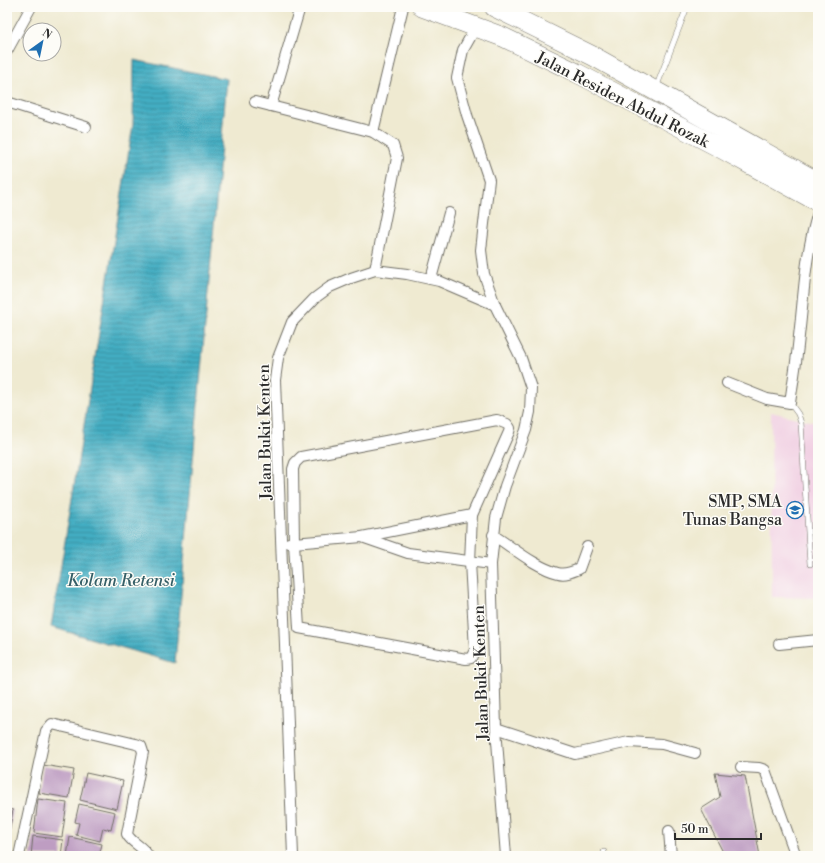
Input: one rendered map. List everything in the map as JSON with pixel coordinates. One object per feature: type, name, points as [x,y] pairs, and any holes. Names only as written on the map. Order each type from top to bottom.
[{"type":"highway","name":"Jalan Residen Abdul Rozak","points":[[494,7],[593,56],[818,182]]},
{"type":"highway","name":"Jalan Residen Abdul Rozak","points":[[423,8],[502,37],[577,73],[720,148],[818,202]]},
{"type":"street","points":[[7,51],[31,7]]},
{"type":"street","points":[[271,106],[300,7]]},
{"type":"street","points":[[373,132],[403,7]]},
{"type":"street","points":[[476,27],[463,50],[457,78],[467,115],[489,180],[481,250],[484,274],[495,305]]},
{"type":"street","points":[[7,102],[86,127]]},
{"type":"street","points":[[255,102],[373,132],[393,145],[397,158],[375,270]]},
{"type":"street","points":[[431,280],[449,213]]},
{"type":"street","points":[[727,383],[767,399],[790,403],[799,338],[805,274],[811,236],[818,213]]},
{"type":"street","name":"Jalan Bukit Kenten","points":[[293,856],[275,380],[278,358],[292,322],[315,298],[330,287],[375,270],[407,274],[431,280],[495,305],[521,358],[531,388],[530,412],[526,430],[505,486],[496,518],[490,564],[496,728],[506,856]]},
{"type":"street","points":[[497,420],[507,424],[510,428],[472,515],[470,562],[475,650],[471,658],[466,659],[299,628],[294,543],[293,470],[295,463],[301,457],[497,420]]},
{"type":"street","points":[[281,543],[362,537],[472,515]]},
{"type":"street","points":[[493,535],[536,563],[558,573],[570,573],[579,569],[587,547]]},
{"type":"street","points":[[362,537],[408,553],[490,564]]},
{"type":"street","points":[[779,644],[818,640]]},
{"type":"street","points":[[19,856],[46,731],[52,724],[136,744],[142,747],[143,752],[126,834],[144,849],[148,856]]},
{"type":"street","points":[[496,728],[575,754],[629,742],[662,744],[695,753]]},
{"type":"street","points":[[741,767],[759,768],[764,770],[796,856]]},
{"type":"street","points":[[669,832],[671,856]]},
{"type":"lane","points":[[655,91],[687,7]]},
{"type":"lane","points":[[790,403],[798,414],[801,423],[810,564]]},
{"type":"shaded area","name":"SMP, SMA Tunas Bangsa","points":[[771,412],[818,423],[818,598],[772,597]]},
{"type":"water","name":"Kolam Retensi","points":[[134,60],[227,79],[175,663],[51,627],[133,125]]},
{"type":"building","points":[[43,765],[74,770],[69,798],[39,793]]},
{"type":"building","points":[[86,773],[123,781],[117,809],[80,800]]},
{"type":"building","points":[[715,773],[745,776],[760,856],[725,856],[701,809],[720,797]]},
{"type":"building","points":[[38,799],[67,803],[62,837],[34,833]]},
{"type":"building","points":[[79,804],[115,812],[111,830],[103,828],[100,841],[76,835],[79,823],[75,822]]},
{"type":"building","points":[[7,809],[13,810],[8,838],[7,838]]},
{"type":"building","points":[[33,836],[63,840],[61,856],[31,856]]},
{"type":"building","points":[[70,837],[102,844],[99,856],[67,856]]},
{"type":"place","name":"SMP, SMA Tunas Bangsa","points":[[795,510]]}]
